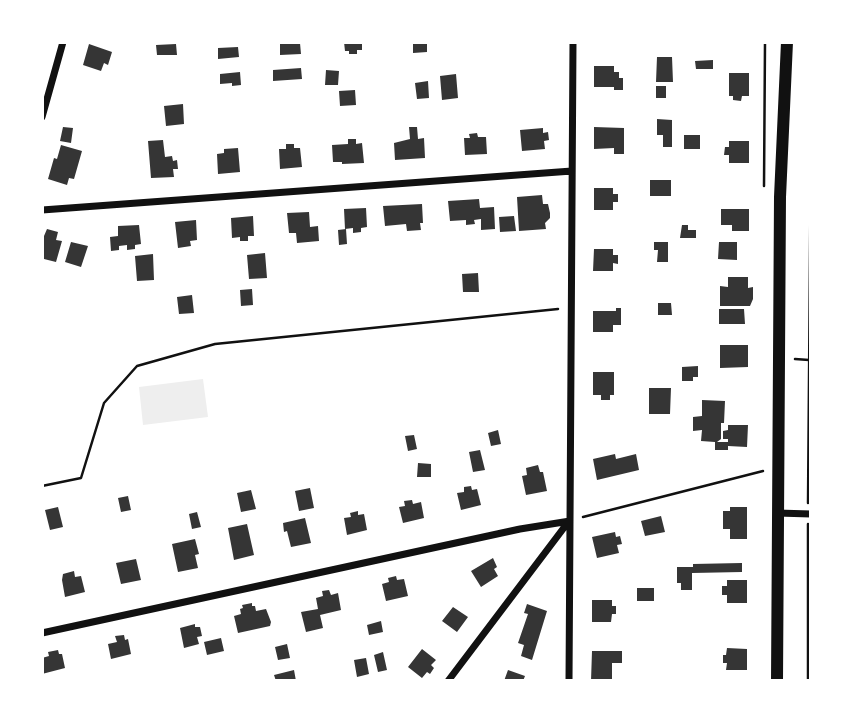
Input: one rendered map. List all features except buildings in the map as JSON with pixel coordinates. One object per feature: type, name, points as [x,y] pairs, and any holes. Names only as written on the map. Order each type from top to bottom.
[{"type":"main road","points":[[777,681],[780,197],[787,42]]},
{"type":"street","points":[[42,117],[63,42]]},
{"type":"street","points":[[569,681],[573,42]]},
{"type":"street","points":[[42,210],[572,171]]},
{"type":"street","points":[[777,513],[809,514]]},
{"type":"street","points":[[42,633],[520,529],[570,521]]},
{"type":"street","points":[[448,681],[570,521]]},
{"type":"path","points":[[808,681],[811,132]]},
{"type":"path","points":[[42,486],[81,478],[104,403],[138,366],[215,344],[572,307]]},
{"type":"path","points":[[570,521],[763,471]]},
{"type":"shaded area","points":[[203,379],[208,417],[143,425],[139,387]]}]
